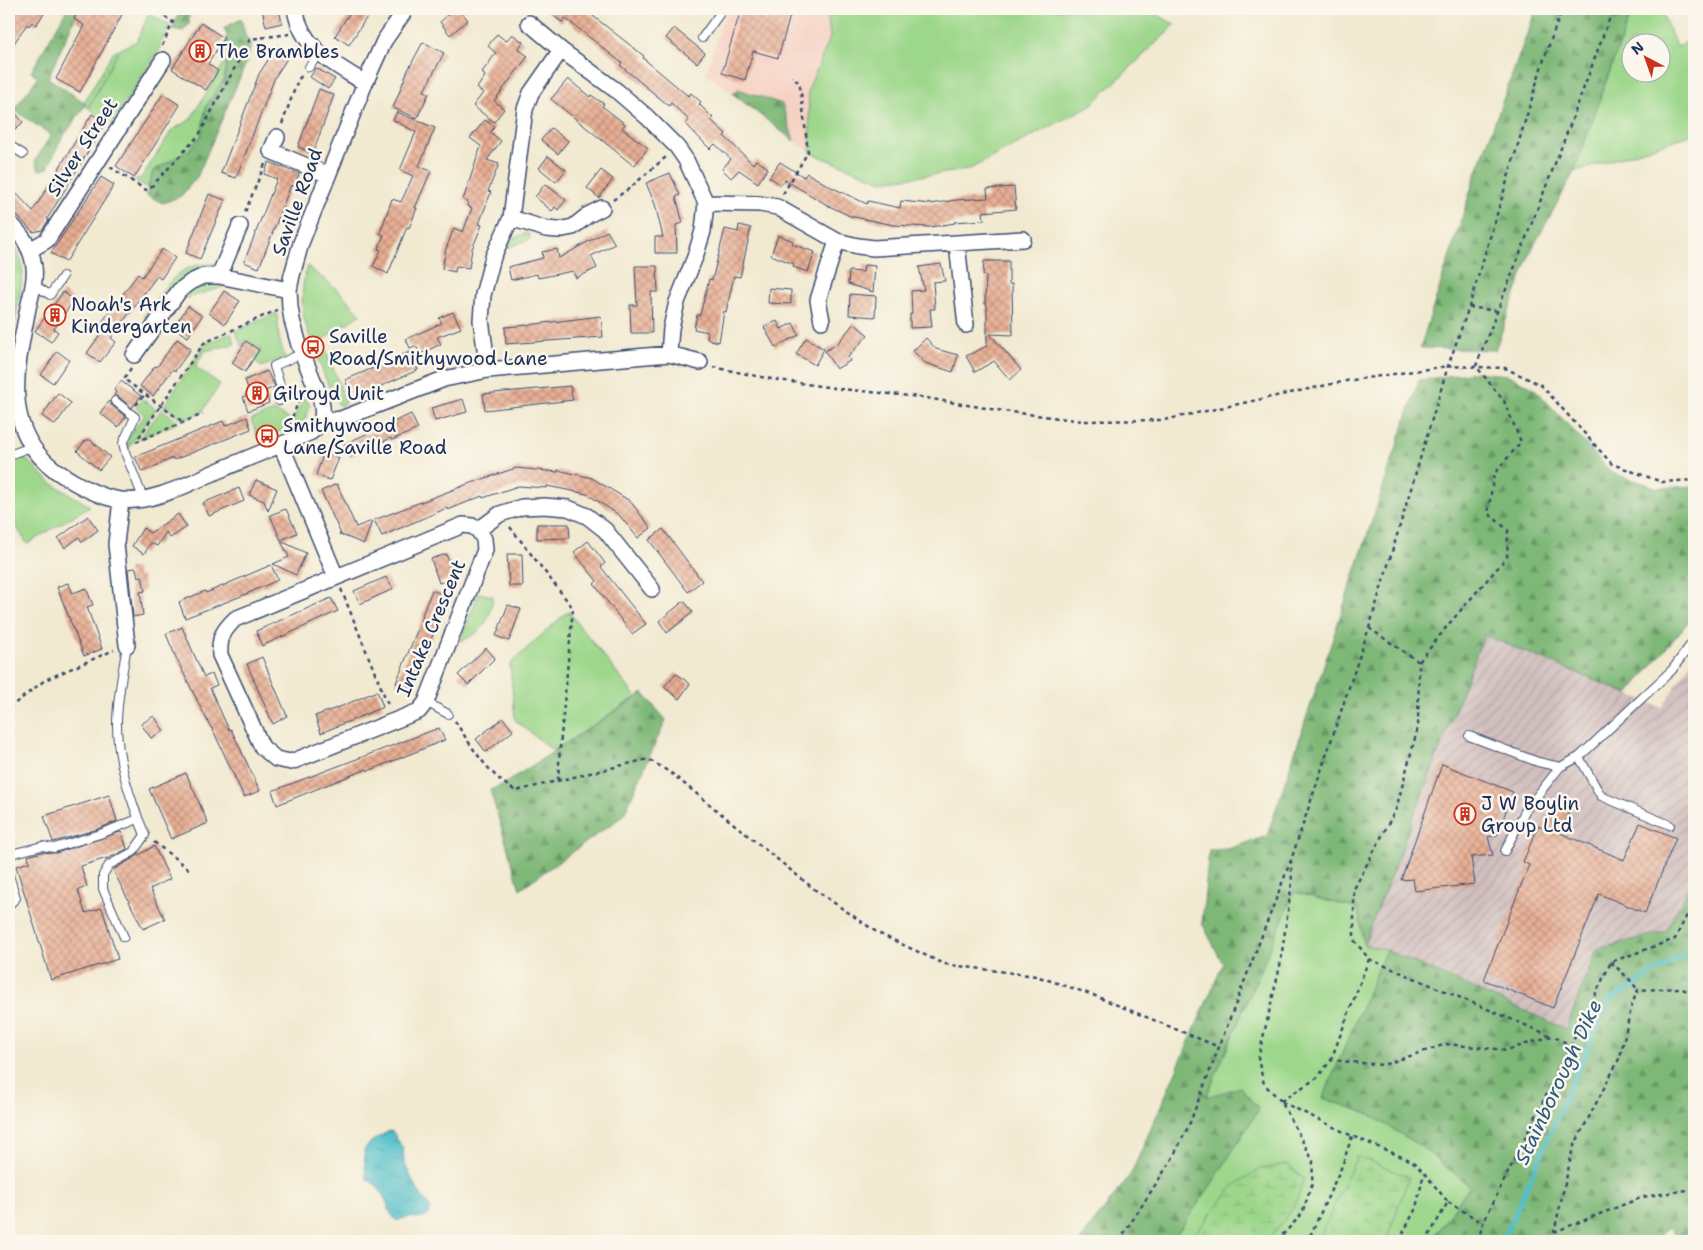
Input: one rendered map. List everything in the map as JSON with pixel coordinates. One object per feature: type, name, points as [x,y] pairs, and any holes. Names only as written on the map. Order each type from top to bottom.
[{"type":"street","points":[[294,9],[301,31],[308,43],[319,54],[365,83]]},
{"type":"street","name":"Saville Road","points":[[322,419],[321,400],[302,353],[290,307],[289,290],[296,259],[365,83],[384,41],[406,9]]},
{"type":"street","points":[[529,23],[561,50],[618,91],[677,147],[686,160],[706,203],[703,230],[696,257],[677,302],[671,328],[669,354]]},
{"type":"street","points":[[488,370],[481,320],[483,295],[494,257],[511,218],[525,109],[531,93],[561,50]]},
{"type":"street","name":"Silver Street","points":[[30,250],[47,240],[162,60]]},
{"type":"street","points":[[277,136],[271,151],[328,175]]},
{"type":"street","points":[[706,203],[760,204],[777,207],[838,241],[874,248],[957,244],[1005,234],[1023,239]]},
{"type":"street","points":[[511,218],[546,229],[558,230],[573,227],[586,210],[602,208]]},
{"type":"street","points":[[10,224],[23,237],[30,250],[34,267],[33,284],[15,387],[16,407],[20,422],[37,456],[59,473],[93,492],[115,499],[144,500],[181,487],[311,432],[319,426],[322,419],[329,421],[341,420],[444,379],[488,370],[669,354],[700,362]]},
{"type":"street","points":[[219,276],[240,226]]},
{"type":"street","points":[[822,321],[814,301],[838,241]]},
{"type":"street","points":[[957,244],[956,309],[966,325]]},
{"type":"street","points":[[134,355],[142,335],[179,291],[191,282],[204,276],[219,276],[289,290]]},
{"type":"street","points":[[280,445],[336,576]]},
{"type":"street","points":[[115,499],[116,544],[127,645]]},
{"type":"street","points":[[478,530],[500,514],[522,507],[568,508],[588,516],[605,530],[652,589]]},
{"type":"street","name":"Intake Crescent","points":[[463,525],[472,526],[478,530],[484,539],[485,550],[426,702],[419,712],[291,762],[276,759],[262,747],[220,655],[219,642],[226,628],[236,619],[463,525]]},
{"type":"lane","points":[[702,38],[723,9]]},
{"type":"lane","points":[[309,67],[319,54]]},
{"type":"lane","points":[[9,145],[23,154]]},
{"type":"lane","points":[[33,284],[50,295],[63,276]]},
{"type":"lane","points":[[279,401],[282,392],[274,366],[302,353]]},
{"type":"lane","points":[[115,401],[135,417],[123,443],[144,500]]},
{"type":"lane","points":[[9,455],[31,447]]},
{"type":"lane","points":[[1506,851],[1525,811],[1560,767],[1579,757],[1672,670],[1694,640]]},
{"type":"lane","points":[[124,937],[103,889],[103,875],[109,865],[133,852],[145,835],[128,792],[120,753],[117,725],[127,645]]},
{"type":"lane","points":[[426,702],[448,714]]},
{"type":"lane","points":[[1469,736],[1538,762],[1560,767]]},
{"type":"lane","points":[[1579,757],[1601,796],[1670,825]]},
{"type":"lane","points":[[9,858],[12,854],[42,846],[54,848],[100,834],[138,818]]},
{"type":"lane","points":[[9,875],[16,898],[9,905]]},
{"type":"path","points":[[162,9],[165,18],[173,22],[161,45],[163,49],[162,60]]},
{"type":"path","points":[[1119,1241],[1172,1159],[1189,1125],[1290,860],[1368,628],[1448,366],[1469,307],[1542,65],[1562,9]]},
{"type":"path","points":[[1476,366],[1613,9]]},
{"type":"path","points":[[98,160],[146,190],[152,186],[199,135],[250,39],[294,34],[301,31]]},
{"type":"path","points":[[277,136],[298,80],[309,67]]},
{"type":"path","points":[[777,207],[808,152],[801,92],[799,84],[792,76]]},
{"type":"path","points":[[602,208],[631,187],[677,147]]},
{"type":"path","points":[[240,226],[271,151]]},
{"type":"path","points":[[126,455],[204,343],[277,310],[290,307]]},
{"type":"path","points":[[1469,307],[1497,311]]},
{"type":"path","points":[[134,355],[138,359],[124,379],[183,422]]},
{"type":"path","points":[[700,362],[716,369],[780,381],[841,390],[920,397],[1003,411],[1083,421],[1164,420],[1346,381],[1448,366],[1505,368],[1541,384],[1612,464],[1662,482],[1694,480]]},
{"type":"path","points":[[1476,366],[1504,401],[1521,442],[1494,474],[1488,513],[1508,530],[1507,558],[1448,625],[1419,662],[1418,727],[1396,809],[1354,889],[1354,940],[1369,958],[1571,1044]]},
{"type":"path","points":[[280,445],[310,373]]},
{"type":"path","points":[[131,412],[144,394]]},
{"type":"path","points":[[136,442],[204,414]]},
{"type":"path","points":[[500,514],[573,608],[558,782]]},
{"type":"path","points":[[336,576],[395,722]]},
{"type":"path","points":[[1368,628],[1419,662]]},
{"type":"path","points":[[9,708],[45,680],[127,645]]},
{"type":"path","points":[[448,714],[452,716],[482,760],[504,784],[516,791],[648,759],[679,779],[814,889],[878,933],[944,964],[1036,976],[1093,995],[1219,1047]]},
{"type":"path","points":[[145,835],[191,871]]},
{"type":"path","points":[[1277,1241],[1302,1214],[1312,1184],[1313,1161],[1281,1101],[1264,1084],[1258,1058],[1280,966],[1292,882],[1290,860]]},
{"type":"path","points":[[1478,1241],[1483,1223],[1611,962],[1675,939],[1694,901]]},
{"type":"path","points":[[1281,1101],[1317,1078],[1331,1060],[1369,958]]},
{"type":"path","points":[[1611,962],[1638,990]]},
{"type":"path","points":[[1638,990],[1680,988],[1694,994]]},
{"type":"path","points":[[1554,1241],[1554,1232],[1573,1148],[1620,1057],[1632,1004],[1638,990]]},
{"type":"path","points":[[1331,1060],[1383,1065],[1446,1044],[1506,1050],[1552,1036]]},
{"type":"path","points":[[1281,1101],[1352,1136],[1412,1161],[1448,1202],[1483,1223]]},
{"type":"path","points":[[1304,1241],[1310,1234],[1342,1166],[1352,1136]]},
{"type":"path","points":[[1399,1241],[1416,1208],[1424,1173]]},
{"type":"path","points":[[1554,1232],[1643,1197],[1694,1189]]},
{"type":"path","points":[[1426,1241],[1448,1202]]},
{"type":"shaded area","points":[[728,9],[827,9],[830,38],[808,90],[811,153],[706,74],[722,21]]},
{"type":"shaded area","points":[[1484,634],[1662,708],[1691,662],[1694,664],[1694,877],[1666,931],[1597,949],[1566,1029],[1386,950],[1364,945]]},
{"type":"green space","points":[[67,9],[79,9],[48,78],[84,102],[85,106],[60,141],[48,168],[39,170],[35,161],[51,135],[14,110],[38,77],[31,72]]},
{"type":"green space","points":[[181,9],[193,9],[189,12],[189,24],[183,31],[172,29]]},
{"type":"green space","points":[[827,9],[1148,9],[1175,25],[1091,105],[968,170],[882,181],[811,153],[808,90],[830,38]]},
{"type":"green space","points":[[1536,9],[1632,9],[1624,32],[1620,32],[1620,43],[1574,172],[1531,251],[1495,350],[1420,348],[1475,177]]},
{"type":"green space","points":[[1632,9],[1667,9],[1663,15],[1676,46],[1694,40],[1694,134],[1574,172],[1620,43],[1620,82],[1670,82],[1670,32],[1624,32]]},
{"type":"green space","points":[[149,13],[170,26],[159,46],[160,49],[112,123],[88,108],[119,50],[137,41]]},
{"type":"green space","points":[[241,19],[246,37],[251,44],[247,61],[197,177],[181,196],[163,203],[146,195],[153,171],[188,151],[201,136],[206,106],[224,79],[228,57],[227,36],[224,28]]},
{"type":"green space","points":[[119,50],[88,108],[84,102],[114,51]]},
{"type":"green space","points":[[228,57],[224,79],[206,106],[201,136],[188,151],[153,171],[149,185],[146,187],[135,180],[142,177],[172,130],[190,120]]},
{"type":"green space","points":[[738,89],[782,104],[794,141],[733,94]]},
{"type":"green space","points":[[526,233],[529,234],[530,239],[505,249],[512,239]]},
{"type":"green space","points":[[9,238],[19,254],[23,274],[9,358]]},
{"type":"green space","points":[[217,264],[215,269],[195,271],[188,274],[176,284],[153,320],[147,320],[144,316],[173,278],[188,268],[197,265]]},
{"type":"green space","points":[[307,266],[339,291],[361,314],[322,340],[346,402],[340,406],[332,395],[318,359],[322,357],[317,344],[313,345],[306,324],[302,297]]},
{"type":"green space","points":[[209,283],[222,284],[223,287],[187,298],[182,295],[196,286]]},
{"type":"green space","points":[[277,313],[279,338],[285,358],[261,367],[255,360],[261,350],[246,340],[242,346],[235,331]]},
{"type":"green space","points":[[231,333],[235,344],[205,351],[195,367],[220,384],[202,412],[184,420],[164,406],[205,344]]},
{"type":"green space","points":[[1476,372],[1508,375],[1535,389],[1612,473],[1658,488],[1694,486],[1694,615],[1628,694],[1484,635],[1364,945],[1358,909],[1294,892],[1206,1097],[1240,1087],[1259,1109],[1211,1185],[1172,1241],[1080,1241],[1131,1174],[1223,964],[1202,923],[1209,850],[1228,849],[1267,836],[1419,380]]},
{"type":"green space","points":[[305,396],[310,406],[305,420],[295,425],[292,422]]},
{"type":"green space","points":[[143,399],[156,409],[128,449],[130,435],[145,415],[136,408]]},
{"type":"green space","points":[[162,409],[179,422],[139,439]]},
{"type":"green space","points":[[274,411],[289,419],[285,429],[270,435],[269,432],[261,435],[259,440],[251,420]]},
{"type":"green space","points":[[23,456],[51,483],[90,506],[27,544],[9,514],[9,461]]},
{"type":"green space","points":[[479,593],[493,596],[488,619],[475,634],[460,641]]},
{"type":"green space","points":[[568,611],[636,697],[553,751],[515,720],[510,664]]},
{"type":"green space","points":[[643,693],[666,720],[623,816],[520,889],[490,790],[504,784]]},
{"type":"green space","points":[[1694,877],[1694,1241],[1682,1241],[1669,1227],[1655,1241],[1431,1241],[1470,1186],[1420,1146],[1369,1114],[1323,1098],[1386,950],[1566,1029],[1597,949],[1666,931]]},
{"type":"green space","points":[[1294,892],[1358,909],[1364,945],[1386,950],[1323,1098],[1369,1114],[1420,1146],[1470,1186],[1431,1241],[1172,1241],[1211,1185],[1259,1109],[1206,1098]]},
{"type":"green space","points":[[1357,1156],[1409,1177],[1386,1241],[1318,1241]]},
{"type":"green space","points":[[1287,1164],[1304,1179],[1294,1207],[1267,1241],[1189,1241],[1234,1185],[1261,1169]]},
{"type":"water","points":[[389,1131],[393,1132],[403,1149],[404,1162],[415,1186],[431,1209],[426,1217],[409,1217],[397,1221],[390,1213],[381,1192],[366,1178],[364,1150],[372,1141]]},
{"type":"building","points":[[9,9],[47,9],[36,25],[32,22],[29,26],[27,24],[9,51]]},
{"type":"building","points":[[79,9],[125,9],[80,92],[56,79],[84,25],[74,19]]},
{"type":"building","points":[[262,9],[279,9],[282,23],[266,27]]},
{"type":"building","points":[[352,9],[372,9],[349,45],[335,36]]},
{"type":"building","points":[[443,9],[459,9],[468,20],[450,35],[440,22],[448,15]]},
{"type":"building","points":[[544,9],[584,9],[644,56],[643,58],[688,96],[691,93],[701,102],[699,104],[713,118],[711,120],[726,134],[724,136],[753,164],[756,160],[768,168],[758,183],[739,170],[731,178],[722,169],[731,159],[715,144],[710,149],[686,124],[689,120],[671,103],[669,106],[620,65],[622,63],[565,18],[562,22]]},
{"type":"building","points":[[741,9],[792,9],[778,58],[753,51],[745,80],[722,73]]},
{"type":"building","name":"The Brambles","points":[[201,23],[224,38],[208,64],[218,71],[206,90],[172,69]]},
{"type":"building","points":[[674,28],[705,53],[697,63],[666,38]]},
{"type":"building","points":[[497,34],[506,41],[512,34],[523,42],[518,49],[528,56],[494,101],[504,109],[494,122],[473,106],[483,93],[477,88],[485,76],[482,72],[496,53],[488,46]]},
{"type":"building","points":[[423,42],[444,53],[424,91],[429,93],[417,118],[393,108],[408,70]]},
{"type":"building","points":[[277,46],[290,54],[275,77],[236,178],[221,173],[259,74]]},
{"type":"building","points":[[316,68],[335,79],[328,89],[310,77]]},
{"type":"building","points":[[568,79],[590,97],[591,95],[604,104],[602,106],[625,124],[622,128],[648,148],[634,166],[551,99]]},
{"type":"building","points":[[319,89],[334,95],[313,153],[298,147]]},
{"type":"building","points":[[163,94],[180,105],[134,178],[116,166]]},
{"type":"building","points":[[9,106],[23,122],[9,136]]},
{"type":"building","points":[[397,112],[435,128],[419,166],[431,171],[415,208],[417,208],[409,228],[407,227],[388,274],[373,266],[381,250],[378,249],[384,235],[380,233],[392,199],[401,202],[413,176],[400,170],[416,132],[393,120]]},
{"type":"building","points":[[92,114],[106,122],[47,219],[49,220],[42,230],[33,232],[9,207],[9,186],[33,211]]},
{"type":"building","points":[[485,120],[495,127],[490,132],[501,141],[487,160],[499,164],[488,191],[491,192],[479,224],[482,225],[472,249],[469,268],[456,266],[455,272],[442,269],[446,249],[454,228],[463,232],[472,208],[467,206],[468,202],[463,200],[481,146],[470,138]]},
{"type":"building","points":[[551,128],[568,141],[558,154],[541,140]]},
{"type":"building","points":[[548,156],[566,170],[556,182],[539,168]]},
{"type":"building","points":[[269,162],[299,174],[294,186],[291,185],[259,268],[244,262],[277,179],[264,174]]},
{"type":"building","points":[[780,162],[804,177],[807,173],[867,204],[868,201],[900,208],[901,201],[931,204],[988,198],[987,189],[1014,187],[1016,209],[983,212],[984,220],[954,222],[930,227],[893,225],[850,216],[785,180],[781,185],[769,177]]},
{"type":"building","points":[[601,170],[613,179],[599,198],[587,188]]},
{"type":"building","points":[[670,173],[680,195],[676,197],[683,223],[676,225],[677,253],[655,253],[655,237],[663,237],[655,204],[646,183]]},
{"type":"building","points":[[101,177],[114,185],[66,262],[51,253]]},
{"type":"building","points":[[545,184],[566,200],[558,210],[555,207],[552,211],[535,197]]},
{"type":"building","points":[[209,194],[225,200],[200,259],[186,253]]},
{"type":"building","points":[[739,225],[751,228],[740,277],[734,276],[726,312],[724,311],[719,342],[707,339],[708,332],[694,329],[697,315],[700,315],[709,279],[712,280],[725,229],[738,232]]},
{"type":"building","points":[[607,231],[615,244],[591,256],[597,268],[576,278],[573,271],[538,278],[537,274],[511,280],[508,267],[543,258],[542,252],[557,249],[559,258]]},
{"type":"building","points":[[778,235],[793,241],[792,244],[815,252],[808,272],[793,267],[794,264],[771,255]]},
{"type":"building","points":[[162,249],[175,258],[161,279],[157,276],[111,338],[116,342],[100,362],[87,353],[107,325],[102,322],[138,274],[142,277]]},
{"type":"building","points":[[984,261],[1009,261],[1009,284],[1012,284],[1013,335],[990,334],[1021,370],[1010,380],[994,361],[975,372],[966,356],[987,346],[986,275],[983,275]]},
{"type":"building","points":[[941,264],[945,281],[933,282],[935,309],[930,309],[932,327],[910,328],[910,314],[912,314],[911,291],[924,290],[919,267]]},
{"type":"building","points":[[864,265],[875,266],[873,292],[848,284],[849,271],[863,272]]},
{"type":"building","points":[[635,266],[657,266],[658,292],[651,292],[652,333],[631,333],[630,305],[637,305]]},
{"type":"building","points":[[769,288],[791,290],[791,304],[768,303]]},
{"type":"building","points":[[224,291],[240,301],[225,324],[209,313]]},
{"type":"building","name":"Noah's Ark Kindergarten","points":[[63,292],[74,300],[54,329],[58,332],[51,342],[35,331]]},
{"type":"building","points":[[850,294],[876,296],[875,317],[849,315]]},
{"type":"building","points":[[188,306],[202,316],[188,337],[173,328]]},
{"type":"building","points":[[453,312],[461,328],[437,337],[441,344],[420,354],[416,346],[410,348],[406,339],[442,323],[439,318]]},
{"type":"building","points":[[601,316],[603,337],[506,344],[505,327]]},
{"type":"building","points":[[777,321],[781,329],[793,323],[799,335],[775,347],[764,327]]},
{"type":"building","points":[[854,323],[868,335],[848,357],[850,361],[836,369],[825,351],[837,344]]},
{"type":"building","points":[[806,338],[824,349],[815,365],[796,354]]},
{"type":"building","points":[[926,338],[936,349],[958,355],[953,372],[925,363],[913,351]]},
{"type":"building","points":[[177,339],[191,349],[153,396],[140,386],[155,366],[157,367]]},
{"type":"building","points":[[246,341],[259,350],[245,372],[232,363]]},
{"type":"building","points":[[57,351],[69,360],[53,383],[41,375]]},
{"type":"building","points":[[410,352],[418,370],[353,398],[345,380]]},
{"type":"building","name":"Gilroyd Unit","points":[[267,371],[275,387],[265,391],[269,403],[248,411],[243,397],[250,394],[245,380]]},
{"type":"building","points":[[121,381],[141,396],[132,408],[119,397],[114,396],[116,392],[114,390]]},
{"type":"building","points":[[570,386],[573,400],[485,410],[483,394]]},
{"type":"building","points":[[58,393],[71,403],[55,425],[42,416]]},
{"type":"building","points":[[463,399],[467,412],[435,421],[431,408]]},
{"type":"building","points":[[109,401],[111,405],[126,417],[118,427],[100,413]]},
{"type":"building","points":[[411,414],[418,429],[392,440],[391,438],[350,457],[344,444]]},
{"type":"building","points":[[247,417],[251,429],[174,460],[173,458],[142,472],[135,457],[223,421],[225,426]]},
{"type":"building","points":[[86,440],[90,440],[110,457],[99,470],[77,451]]},
{"type":"building","points":[[324,452],[339,458],[330,480],[316,475]]},
{"type":"building","points":[[516,468],[558,472],[558,470],[592,478],[630,501],[651,528],[638,538],[619,515],[587,494],[547,486],[547,488],[518,486],[483,498],[482,496],[448,510],[447,508],[382,536],[374,520],[468,484]]},
{"type":"building","points":[[256,480],[277,489],[268,511],[264,501],[249,495]]},
{"type":"building","points":[[337,484],[356,527],[372,521],[364,544],[339,534],[341,534],[321,491]]},
{"type":"building","points":[[239,488],[244,501],[209,516],[203,503]]},
{"type":"building","points":[[286,509],[297,533],[281,540],[270,515]]},
{"type":"building","points":[[178,514],[187,527],[170,538],[166,532],[157,546],[151,543],[144,554],[132,546],[143,528],[150,533]]},
{"type":"building","points":[[88,516],[98,530],[82,542],[79,537],[65,548],[58,538]]},
{"type":"building","points":[[537,524],[569,524],[570,538],[537,539]]},
{"type":"building","points":[[663,529],[702,581],[688,592],[649,540]]},
{"type":"building","points":[[281,541],[306,553],[296,575],[273,564],[289,557]]},
{"type":"building","points":[[588,541],[605,563],[601,567],[646,624],[632,634],[594,584],[597,581],[574,552]]},
{"type":"building","points":[[446,554],[455,578],[439,583],[431,559]]},
{"type":"building","points":[[507,554],[522,554],[523,586],[509,586]]},
{"type":"building","points":[[271,565],[278,580],[185,618],[179,602],[205,591],[206,593]]},
{"type":"building","points":[[136,568],[138,577],[142,576],[145,591],[140,592],[143,615],[133,617],[128,569]]},
{"type":"building","points":[[386,577],[393,589],[360,604],[354,591]]},
{"type":"building","points":[[68,583],[73,593],[86,588],[93,605],[87,607],[102,649],[84,656],[57,587]]},
{"type":"building","points":[[432,590],[448,597],[411,689],[396,683]]},
{"type":"building","points":[[331,598],[338,611],[262,646],[256,631]]},
{"type":"building","points":[[684,601],[693,612],[667,633],[659,621]]},
{"type":"building","points":[[508,605],[521,609],[509,641],[496,636]]},
{"type":"building","points":[[182,627],[204,677],[212,674],[217,685],[210,688],[260,791],[244,797],[212,728],[177,660],[166,634]]},
{"type":"building","points":[[486,648],[495,658],[468,685],[458,675]]},
{"type":"building","points":[[262,657],[287,716],[273,724],[247,664]]},
{"type":"building","points":[[676,673],[690,684],[679,699],[664,687]]},
{"type":"building","points":[[377,691],[383,707],[321,733],[315,716]]},
{"type":"building","points":[[154,716],[164,731],[151,738],[141,724]]},
{"type":"building","points":[[503,718],[513,731],[486,752],[476,739]]},
{"type":"building","points":[[439,728],[445,740],[277,805],[272,791]]},
{"type":"building","name":"J W Boylin Group Ltd","points":[[1442,764],[1513,792],[1497,835],[1488,837],[1493,855],[1471,857],[1475,884],[1415,891],[1413,879],[1401,880]]},
{"type":"building","points":[[186,773],[208,823],[171,839],[149,789]]},
{"type":"building","points":[[109,795],[117,821],[98,829],[53,842],[44,816]]},
{"type":"building","points":[[1552,805],[1569,812],[1560,833],[1624,860],[1640,823],[1676,838],[1645,913],[1599,894],[1553,1008],[1484,980],[1529,865],[1523,862],[1538,826],[1543,828]]},
{"type":"building","points":[[120,832],[127,849],[107,859],[81,866],[87,887],[78,890],[85,913],[102,908],[118,959],[51,980],[16,866],[30,862],[28,856],[42,852],[56,853]]},
{"type":"building","points":[[154,846],[170,879],[150,889],[165,919],[143,929],[113,870]]},
{"type":"waterway","name":"Stainborough Dike","points":[[1503,1241],[1608,1001],[1688,952],[1694,942]]},
{"type":"place","name":"The Brambles","points":[[200,51]]},
{"type":"place","name":"Noah's Ark Kindergarten","points":[[55,315]]},
{"type":"place","name":"Saville Road/Smithywood Lane","points":[[313,347]]},
{"type":"place","name":"Gilroyd Unit","points":[[257,393]]},
{"type":"place","name":"Smithywood Lane/Saville Road","points":[[267,436]]},
{"type":"place","name":"J W Boylin Group Ltd","points":[[1465,814]]}]
